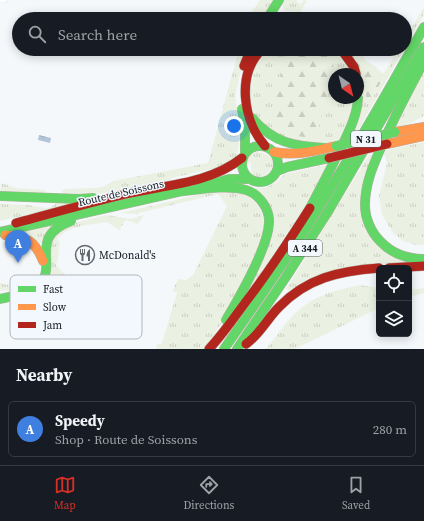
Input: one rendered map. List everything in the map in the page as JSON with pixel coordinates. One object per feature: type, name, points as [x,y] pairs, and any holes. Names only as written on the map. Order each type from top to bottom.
[{"type":"main road","points":[[271,12],[279,0]]},
{"type":"main road","name":"A 344","points":[[412,48],[424,27]]},
{"type":"main road","name":"A 344","points":[[237,349],[316,232],[424,47]]},
{"type":"main road","points":[[248,56],[240,84],[245,130],[242,170],[248,179],[262,182],[271,179],[277,171],[278,158],[274,152],[265,146],[256,135],[249,115],[245,86],[251,62],[256,56]]},
{"type":"main road","points":[[346,56],[354,68]]},
{"type":"main road","name":"A 344","points":[[224,349],[264,293],[306,228],[407,56]]},
{"type":"main road","points":[[424,61],[375,160],[367,184],[365,207],[370,226],[378,239],[392,252],[411,260],[424,259]]},
{"type":"main road","points":[[210,349],[220,338],[262,280],[302,220],[327,178],[352,126],[357,104]]},
{"type":"main road","points":[[249,115],[257,126],[271,138],[293,145],[325,148]]},
{"type":"main road","points":[[409,129],[424,123]]},
{"type":"main road","name":"N 31","points":[[274,152],[280,154],[303,154],[395,132],[424,127]]},
{"type":"main road","name":"N 31","points":[[277,171],[287,167],[424,136]]},
{"type":"main road","points":[[243,156],[254,146],[265,146]]},
{"type":"main road","name":"Route de Soissons","points":[[0,227],[128,193],[221,172],[236,165],[243,156]]},
{"type":"main road","name":"Route de Soissons","points":[[0,233],[229,180],[248,179]]},
{"type":"main road","points":[[176,192],[238,188],[254,194],[261,200],[267,212],[269,222],[263,246],[230,315],[210,349]]},
{"type":"main road","points":[[0,196],[84,199],[128,193]]},
{"type":"main road","points":[[44,275],[47,269],[46,246],[48,239],[54,230],[62,225],[97,211]]},
{"type":"main road","points":[[0,233],[19,235],[32,240],[39,250],[43,261],[43,275]]},
{"type":"main road","points":[[412,267],[424,266]]},
{"type":"main road","points":[[237,349],[249,342],[278,307],[308,284],[322,277],[337,273],[376,268]]},
{"type":"main road","points":[[0,299],[10,296]]},
{"type":"green space","points":[[260,0],[273,0],[265,12],[252,12]]},
{"type":"green space","points":[[284,0],[297,0],[297,2],[301,4],[304,0],[307,1],[300,12],[284,11],[282,4]]},
{"type":"green space","points":[[424,7],[424,14],[412,35],[412,27]]},
{"type":"green space","points":[[237,56],[244,56],[235,96],[239,122],[239,145],[237,156],[229,165],[172,178],[170,180],[100,194],[63,194],[62,191],[64,189],[103,187],[113,181],[208,163]]},
{"type":"green space","points":[[260,56],[342,56],[349,68],[328,68],[328,104],[352,104],[350,117],[342,139],[314,144],[274,134],[264,126],[254,114],[249,96],[255,63]]},
{"type":"green space","points":[[284,56],[331,56],[334,58],[333,68],[328,68],[328,90],[316,138],[295,136],[271,124]]},
{"type":"green space","points":[[351,56],[354,56],[360,68],[356,68]]},
{"type":"green space","points":[[354,56],[364,56],[366,61],[375,66],[383,74],[395,56],[369,104],[367,103],[364,84],[364,68],[359,68]]},
{"type":"green space","points":[[395,56],[400,56],[355,136],[350,138],[359,104],[364,104],[364,82],[367,103],[369,104]]},
{"type":"green space","points":[[424,70],[424,116],[411,123],[395,127]]},
{"type":"green space","points":[[424,142],[424,245],[416,245],[403,241],[393,233],[382,215],[379,196],[387,163],[383,151]]},
{"type":"green space","points":[[256,152],[267,154],[272,160],[272,168],[265,176],[257,177],[251,174],[251,163],[245,162],[246,158]]},
{"type":"green space","points":[[375,153],[367,224],[412,262],[342,268],[290,291],[286,289],[369,155]]},
{"type":"green space","points":[[329,164],[315,191],[247,294],[246,291],[271,237],[273,221],[271,212],[235,184],[254,188],[265,188],[274,184],[285,174]]},
{"type":"green space","points":[[2,183],[15,188],[45,190],[45,193],[0,192]]},
{"type":"green space","points":[[210,192],[239,193],[250,197],[262,212],[264,226],[263,236],[229,309],[218,329],[204,349],[156,349],[157,344],[161,344],[163,340],[177,292],[173,291],[176,283],[179,279],[186,280],[193,275],[227,206],[218,194],[135,214],[120,213]]},
{"type":"green space","points":[[59,201],[75,202],[75,204],[0,221],[0,204],[27,205],[46,208],[51,207]]},
{"type":"green space","points":[[106,215],[131,219],[144,215],[138,224],[126,220],[119,230],[107,222],[80,226],[62,234],[57,239],[60,242],[56,265],[65,275],[49,275],[49,247],[53,236],[64,227]]},
{"type":"green space","points":[[54,223],[49,229],[44,242],[38,244],[30,235],[18,231]]},
{"type":"green space","points":[[0,283],[10,285],[10,290],[0,291]]},
{"type":"green space","points":[[360,285],[376,288],[376,309],[295,349],[266,349],[300,309],[311,301],[325,294]]},
{"type":"green space","points":[[424,288],[424,293],[412,296],[412,290]]},
{"type":"water","points":[[39,135],[51,138],[50,143],[38,140]]},
{"type":"traffic: fast","points":[[271,12],[279,0]]},
{"type":"traffic: fast","points":[[412,48],[424,27]]},
{"type":"traffic: fast","points":[[237,349],[329,210],[424,47]]},
{"type":"traffic: fast","points":[[224,349],[296,243],[366,129],[408,56]]},
{"type":"traffic: fast","points":[[424,61],[376,158],[368,181],[365,197],[367,220],[371,229],[385,246],[400,255],[424,259]]},
{"type":"traffic: fast","points":[[310,208],[349,131],[356,112],[357,104]]},
{"type":"traffic: fast","points":[[242,109],[245,130],[245,153]]},
{"type":"traffic: fast","points":[[252,118],[268,133],[285,142],[303,146],[325,148]]},
{"type":"traffic: fast","points":[[336,146],[395,132]]},
{"type":"traffic: fast","points":[[264,146],[273,151],[277,157],[278,164],[277,171],[273,177],[264,182],[256,182],[247,177],[243,171],[242,160],[247,151],[253,147],[264,146]]},
{"type":"traffic: fast","points":[[277,171],[287,167],[329,158]]},
{"type":"traffic: fast","points":[[199,187],[229,179],[249,179]]},
{"type":"traffic: fast","points":[[176,192],[221,187],[238,188],[251,192],[255,195],[263,203],[268,212],[269,223],[264,246],[252,273],[226,320]]},
{"type":"traffic: fast","points":[[0,232],[182,191]]},
{"type":"traffic: fast","points":[[0,196],[79,199],[93,198]]},
{"type":"traffic: fast","points":[[44,275],[47,244],[50,236],[57,228],[71,221]]},
{"type":"traffic: fast","points":[[0,299],[10,296]]},
{"type":"traffic: slow","points":[[395,132],[424,127]]},
{"type":"traffic: slow","points":[[387,144],[424,136]]},
{"type":"traffic: slow","points":[[274,152],[297,153],[336,146]]},
{"type":"traffic: slow","points":[[5,235],[19,237],[29,241],[37,248],[43,261]]},
{"type":"traffic: jam","points":[[244,66],[248,56]]},
{"type":"traffic: jam","points":[[257,56],[248,71],[246,98],[252,124],[257,135],[265,146]]},
{"type":"traffic: jam","points":[[346,56],[354,68]]},
{"type":"traffic: jam","points":[[329,158],[387,144]]},
{"type":"traffic: jam","points":[[16,223],[126,194],[171,186],[201,178],[229,167],[242,158]]},
{"type":"traffic: jam","points":[[209,349],[226,329],[259,284],[310,208]]},
{"type":"traffic: jam","points":[[412,267],[424,266]]},
{"type":"traffic: jam","points":[[246,344],[255,336],[279,307],[301,289],[312,283],[337,274],[376,268]]},
{"type":"place","name":"McDonald's","points":[[85,255]]},
{"type":"place","name":"Speedy","points":[[18,263]]}]
